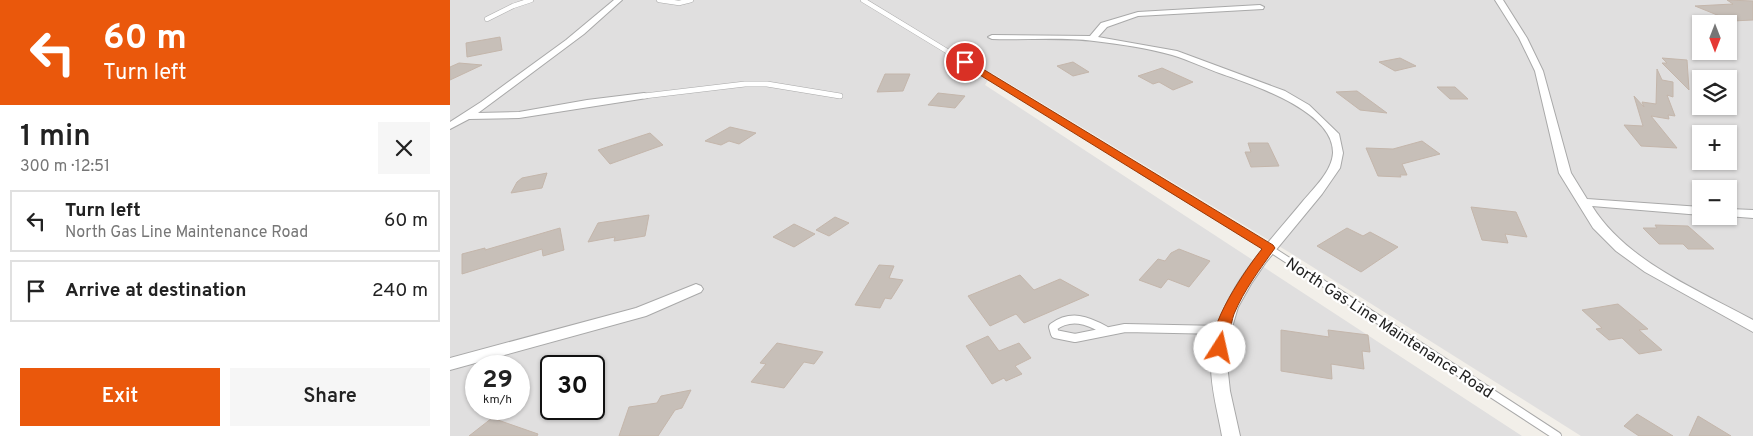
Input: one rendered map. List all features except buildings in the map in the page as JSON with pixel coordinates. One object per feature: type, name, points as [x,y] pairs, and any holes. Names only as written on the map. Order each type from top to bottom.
[{"type":"street","points":[[450,126],[469,116],[589,27],[618,0]]},
{"type":"street","points":[[1500,0],[1523,38],[1539,71],[1565,173],[1597,224],[1621,248],[1650,270],[1753,327]]},
{"type":"street","points":[[1092,38],[1107,24],[1138,14],[1260,7]]},
{"type":"street","points":[[992,36],[1092,38],[1174,54],[1282,93],[1306,107],[1334,134],[1338,154],[1334,168],[1250,272],[1228,312],[1222,330],[1218,365],[1230,436]]},
{"type":"street","points":[[469,116],[519,115],[644,96]]},
{"type":"street","points":[[1583,202],[1692,210]]},
{"type":"street","points":[[1737,213],[1753,214]]},
{"type":"street","points":[[450,364],[641,312],[696,289]]},
{"type":"lane","points":[[487,19],[531,0]]},
{"type":"lane","points":[[659,0],[664,0]]},
{"type":"lane","points":[[659,0],[678,3],[691,0]]},
{"type":"lane","name":"North Gas Line Maintenance Road","points":[[863,0],[1269,248],[1557,436]]},
{"type":"lane","points":[[644,96],[745,84],[767,84],[840,96]]},
{"type":"lane","points":[[1105,330],[1089,320],[1072,319],[1060,321],[1053,327],[1055,334],[1075,338],[1105,330],[1126,328],[1222,330]]},
{"type":"shaded area","points":[[450,0],[1753,0],[1753,436],[1581,436],[1292,254],[992,73],[985,85],[1522,436],[450,436]]},
{"type":"route","points":[[965,62],[1269,248],[1250,272],[1228,312],[1222,330],[1220,348]]}]
